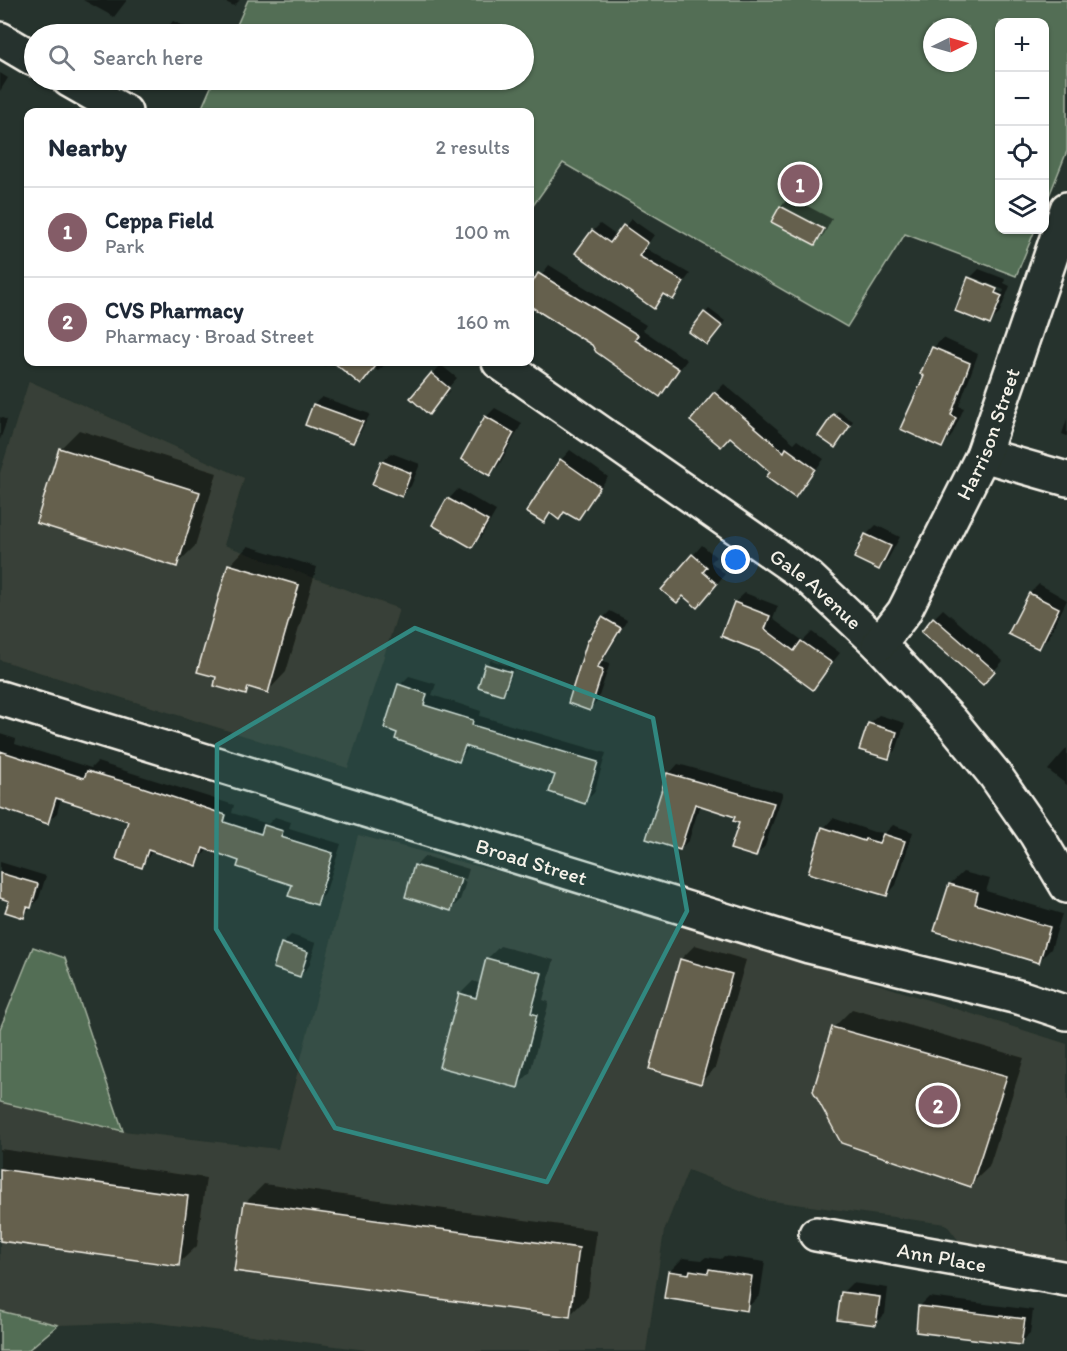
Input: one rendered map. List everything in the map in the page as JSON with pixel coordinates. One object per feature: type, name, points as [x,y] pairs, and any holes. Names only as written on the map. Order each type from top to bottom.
[{"type":"street","points":[[0,39],[24,53]]},
{"type":"street","points":[[86,90],[118,108]]},
{"type":"street","name":"Harrison Street","points":[[879,644],[904,612],[983,455],[1067,209]]},
{"type":"street","name":"Gale Avenue","points":[[505,366],[809,578],[879,644],[951,721],[995,775],[1036,834],[1067,886]]},
{"type":"street","points":[[983,455],[1067,479]]},
{"type":"street","name":"Broad Street","points":[[0,698],[809,946],[1022,998],[1067,1013]]},
{"type":"street","name":"Ann Place","points":[[816,1234],[1067,1279]]},
{"type":"highlighted area","points":[[415,628],[653,718],[687,911],[547,1182],[335,1128],[216,929],[217,745]]},
{"type":"shaded area","points":[[29,381],[244,478],[224,545],[399,609],[348,768],[0,660],[0,473]]},
{"type":"shaded area","points":[[358,835],[641,909],[1067,1044],[1067,1266],[962,1245],[946,1224],[765,1200],[688,1170],[664,1231],[646,1351],[374,1351],[151,1322],[58,1325],[0,1311],[0,1102],[123,1131],[278,1149]]},
{"type":"green space","points":[[248,0],[1067,0],[1067,151],[1049,196],[1049,18],[995,18],[995,234],[1033,234],[1016,276],[905,234],[847,327],[563,163],[534,204],[534,108],[202,108],[210,90],[534,90],[534,24],[237,24]]},
{"type":"green space","points":[[33,947],[65,958],[123,1131],[0,1102],[0,1029]]},
{"type":"green space","points":[[0,1311],[58,1325],[27,1351],[0,1351]]},
{"type":"building","points":[[780,206],[824,229],[815,245],[771,222]]},
{"type":"building","points":[[623,225],[648,243],[639,256],[684,282],[673,300],[663,294],[654,309],[575,253],[592,230],[610,243]]},
{"type":"building","points":[[538,273],[638,335],[635,340],[679,369],[660,397],[596,352],[592,345],[534,309],[534,280]]},
{"type":"building","points":[[968,277],[997,289],[995,293],[1002,296],[990,325],[955,311]]},
{"type":"building","points":[[704,312],[722,326],[707,345],[689,332]]},
{"type":"building","points":[[932,347],[970,363],[951,415],[956,418],[942,448],[900,429],[924,376],[920,374]]},
{"type":"building","points":[[338,366],[376,366],[361,385]]},
{"type":"building","points":[[431,373],[449,388],[429,415],[410,398]]},
{"type":"building","points":[[714,392],[784,452],[786,448],[815,469],[795,498],[766,477],[770,472],[730,437],[721,447],[690,421]]},
{"type":"building","points":[[313,404],[363,422],[353,443],[305,425]]},
{"type":"building","points":[[833,414],[850,426],[835,448],[818,436]]},
{"type":"building","points":[[485,416],[514,433],[490,476],[461,459]]},
{"type":"building","points":[[59,448],[200,492],[177,567],[36,523]]},
{"type":"building","points":[[560,459],[600,487],[578,520],[564,512],[559,520],[550,513],[544,523],[526,512]]},
{"type":"building","points":[[381,461],[411,473],[402,497],[372,485]]},
{"type":"building","points":[[447,498],[488,521],[472,548],[432,525]]},
{"type":"building","points":[[865,534],[891,546],[879,570],[854,558]]},
{"type":"building","points":[[692,554],[707,567],[703,572],[717,584],[697,608],[683,596],[677,603],[661,590]]},
{"type":"building","points":[[228,564],[299,585],[268,693],[248,687],[246,695],[214,686],[216,677],[197,672]]},
{"type":"building","points":[[1029,593],[1059,608],[1039,649],[1008,634]]},
{"type":"building","points":[[734,602],[770,616],[765,629],[794,651],[801,641],[832,663],[813,690],[761,652],[721,636]]},
{"type":"building","points":[[602,617],[621,628],[597,668],[603,670],[590,711],[568,703],[587,642]]},
{"type":"building","points":[[933,617],[995,671],[983,685],[921,632]]},
{"type":"building","points":[[485,664],[511,672],[503,695],[478,687]]},
{"type":"building","points":[[398,684],[427,694],[424,705],[473,720],[472,725],[598,762],[585,804],[549,792],[555,775],[465,746],[459,762],[395,739],[397,733],[384,728]]},
{"type":"building","points":[[868,723],[897,732],[889,759],[859,750]]},
{"type":"building","points":[[0,751],[84,778],[87,771],[139,786],[226,815],[224,822],[261,834],[264,825],[283,831],[281,837],[333,853],[317,905],[288,896],[292,885],[237,867],[239,861],[203,848],[197,866],[148,850],[142,868],[116,859],[128,821],[56,798],[48,824],[0,808]]},
{"type":"building","points":[[667,773],[774,803],[756,857],[730,849],[739,823],[733,821],[735,817],[695,804],[680,850],[646,839]]},
{"type":"building","points":[[822,827],[864,841],[865,839],[879,843],[883,834],[905,841],[887,896],[808,873]]},
{"type":"building","points":[[414,865],[461,879],[451,911],[405,897]]},
{"type":"building","points":[[0,873],[38,884],[31,908],[27,907],[24,918],[5,912],[9,901],[0,898]]},
{"type":"building","points":[[949,884],[978,892],[975,904],[1050,927],[1039,963],[934,931]]},
{"type":"building","points":[[281,943],[308,952],[300,977],[273,968]]},
{"type":"building","points":[[486,958],[542,973],[531,1013],[537,1015],[518,1088],[439,1067],[459,993],[476,998]]},
{"type":"building","points":[[680,959],[732,974],[701,1084],[649,1069]]},
{"type":"building","points":[[832,1027],[1007,1076],[971,1187],[841,1143],[813,1091]]},
{"type":"building","points":[[0,1169],[188,1196],[179,1266],[0,1241]]},
{"type":"building","points":[[244,1202],[579,1248],[570,1317],[234,1271]]},
{"type":"building","points":[[709,1269],[752,1276],[747,1311],[664,1298],[668,1271],[689,1274],[690,1270],[708,1273]]},
{"type":"building","points":[[841,1292],[880,1297],[876,1325],[837,1320]]},
{"type":"building","points":[[918,1306],[1025,1319],[1021,1345],[916,1332]]},
{"type":"place","name":"Ceppa Field","points":[[800,184]]},
{"type":"place","name":"CVS Pharmacy","points":[[938,1105]]}]
